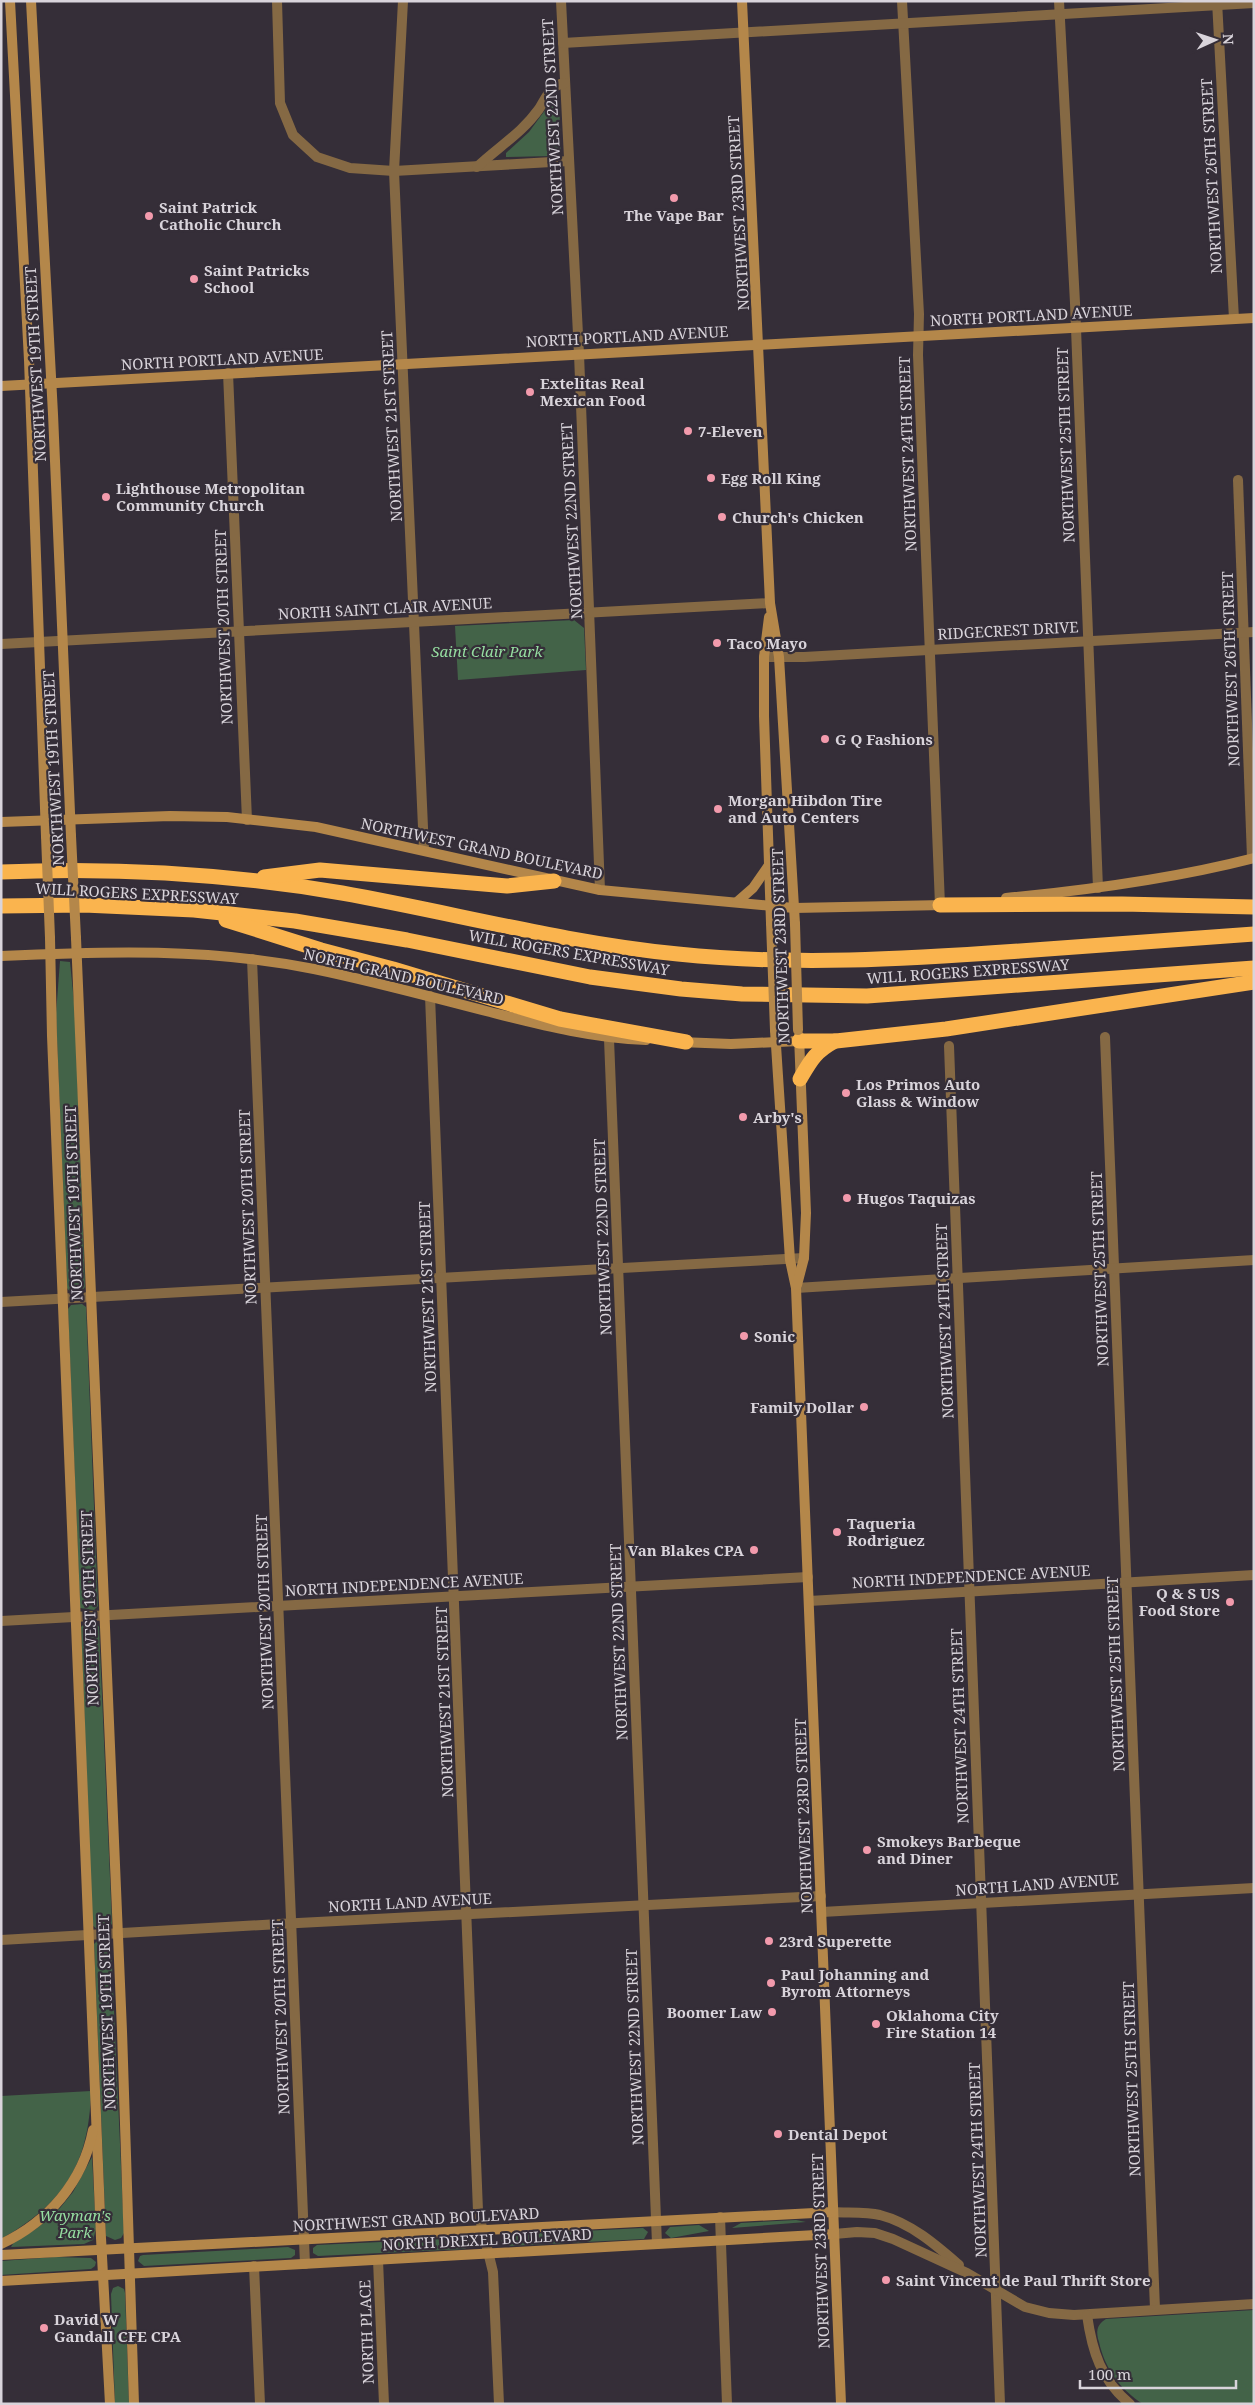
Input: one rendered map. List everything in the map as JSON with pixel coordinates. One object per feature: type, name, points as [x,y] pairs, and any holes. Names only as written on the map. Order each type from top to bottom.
[{"type":"highway","points":[[237,880],[320,870],[507,886],[554,881]]},
{"type":"highway","name":"WILL ROGERS EXPRESSWAY","points":[[1,872],[123,871],[237,880],[341,893],[594,943],[676,954],[740,959],[867,961],[1254,934]]},
{"type":"highway","points":[[940,905],[1122,904],[1254,906]]},
{"type":"highway","name":"WILL ROGERS EXPRESSWAY","points":[[1,906],[84,905],[194,910],[346,929],[590,977],[672,988],[742,994],[867,996],[1254,968]]},
{"type":"highway","points":[[194,910],[321,950],[393,969],[560,1019],[686,1042]]},
{"type":"highway","points":[[799,1036],[836,1041],[946,1029],[1254,982]]},
{"type":"highway","points":[[800,1079],[814,1055],[820,1049],[836,1041]]},
{"type":"street","name":"NORTHWEST 19TH STREET","points":[[10,1],[40,642],[63,1298],[96,2114],[110,2404]]},
{"type":"street","name":"NORTHWEST 19TH STREET","points":[[30,1],[51,383],[92,1297],[130,2249],[134,2404]]},
{"type":"street","points":[[277,1],[280,102],[292,135],[317,157],[350,168],[394,171],[569,162]]},
{"type":"street","name":"NORTHWEST 21ST STREET","points":[[403,1],[394,171],[424,850]]},
{"type":"street","name":"NORTHWEST 22ND STREET","points":[[561,1],[579,354],[600,890]]},
{"type":"street","name":"NORTHWEST 23RD STREET","points":[[742,1],[760,344],[770,603],[779,657],[795,924],[806,1213],[804,1258],[796,1288]]},
{"type":"street","name":"NORTHWEST 24TH STREET","points":[[902,1],[918,336],[940,905]]},
{"type":"street","name":"NORTHWEST 25TH STREET","points":[[1059,1],[1076,327],[1098,888]]},
{"type":"street","points":[[563,43],[1217,3],[1254,3]]},
{"type":"street","name":"NORTHWEST 26TH STREET","points":[[1217,3],[1234,319]]},
{"type":"street","points":[[477,166],[501,149],[527,124],[554,86],[565,83]]},
{"type":"street","name":"NORTH PORTLAND AVENUE","points":[[1,386],[1254,318]]},
{"type":"street","name":"NORTHWEST 20TH STREET","points":[[228,373],[246,820]]},
{"type":"street","name":"NORTHWEST 26TH STREET","points":[[1238,480],[1249,632],[1253,858]]},
{"type":"street","name":"NORTHWEST 23RD STREET","points":[[770,603],[764,657],[764,725],[770,906],[775,1030],[790,1260],[796,1288],[841,2404]]},
{"type":"street","name":"NORTH SAINT CLAIR AVENUE","points":[[1,644],[770,603]]},
{"type":"street","name":"RIDGECREST DRIVE","points":[[764,657],[804,658],[930,649],[1249,632]]},
{"type":"street","name":"NORTHWEST GRAND BOULEVARD","points":[[1,822],[170,816],[246,820],[316,827],[600,890],[794,908],[940,905],[1098,888],[1171,876],[1253,858]]},
{"type":"street","points":[[736,902],[753,888],[769,864]]},
{"type":"street","name":"NORTH GRAND BOULEVARD","points":[[1,956],[76,952],[182,952],[252,959],[312,969],[609,1039],[776,1043],[799,1036]]},
{"type":"street","name":"NORTHWEST 20TH STREET","points":[[252,959],[305,2264]]},
{"type":"street","name":"NORTHWEST 21ST STREET","points":[[430,996],[478,2211],[493,2272],[499,2404]]},
{"type":"street","name":"NORTHWEST 25TH STREET","points":[[1105,1038],[1155,2310]]},
{"type":"street","name":"NORTHWEST 22ND STREET","points":[[609,1039],[657,2244]]},
{"type":"street","name":"NORTHWEST 24TH STREET","points":[[949,1046],[1000,2404]]},
{"type":"street","points":[[1,1302],[804,1258]]},
{"type":"street","points":[[796,1288],[1254,1260]]},
{"type":"street","name":"NORTH INDEPENDENCE AVENUE","points":[[809,1600],[1254,1575]]},
{"type":"street","name":"NORTH INDEPENDENCE AVENUE","points":[[1,1621],[454,1595],[808,1578]]},
{"type":"street","name":"NORTH LAND AVENUE","points":[[822,1912],[1254,1888]]},
{"type":"street","name":"NORTH LAND AVENUE","points":[[1,1940],[821,1896]]},
{"type":"street","points":[[1,2244],[30,2229],[70,2189],[87,2155],[96,2114]]},
{"type":"street","name":"NORTHWEST GRAND BOULEVARD","points":[[1,2255],[833,2212]]},
{"type":"street","name":"NORTH DREXEL BOULEVARD","points":[[833,2212],[879,2215],[898,2221],[930,2240],[967,2273]]},
{"type":"street","points":[[720,2217],[728,2404]]},
{"type":"street","name":"NORTH DREXEL BOULEVARD","points":[[1,2281],[856,2232],[875,2234],[893,2239],[967,2273],[997,2292],[1025,2306],[1049,2313],[1087,2315],[1254,2304]]},
{"type":"street","name":"NORTH PLACE","points":[[378,2260],[384,2404]]},
{"type":"street","points":[[254,2266],[260,2404]]},
{"type":"street","points":[[1087,2315],[1095,2352],[1102,2372],[1113,2388],[1130,2404]]},
{"type":"green space","points":[[554,98],[559,102],[561,149],[556,155],[552,156],[506,157],[506,153],[529,132]]},
{"type":"green space","name":"Saint Clair Park","points":[[574,620],[584,628],[586,670],[458,680],[455,626]]},
{"type":"green space","points":[[60,961],[70,962],[75,1012],[85,1287],[81,1292],[71,1293],[67,1288],[56,1014]]},
{"type":"green space","points":[[82,1304],[86,1307],[98,1606],[94,1610],[80,1608],[68,1309],[71,1305]]},
{"type":"green space","points":[[86,1622],[96,1623],[99,1627],[112,1924],[108,1928],[97,1929],[92,1925],[81,1627]]},
{"type":"green space","points":[[97,1941],[109,1941],[111,1944],[124,2233],[121,2238],[115,2240],[106,2236],[94,1944]]},
{"type":"green space","name":"Wayman's Park","points":[[91,2091],[85,2140],[69,2179],[57,2196],[41,2211],[1,2239],[1,2096]]},
{"type":"green space","name":"Wayman's Park","points":[[92,2157],[96,2229],[93,2240],[84,2244],[11,2247],[14,2242],[36,2229],[60,2208],[73,2192]]},
{"type":"green space","points":[[796,2220],[806,2222],[732,2228],[741,2223]]},
{"type":"green space","points":[[699,2225],[709,2231],[671,2238],[665,2233],[670,2227]]},
{"type":"green space","points":[[643,2228],[648,2232],[644,2239],[506,2246],[501,2241],[505,2235]]},
{"type":"green space","points":[[465,2238],[471,2244],[465,2249],[318,2256],[313,2253],[313,2248],[317,2245]]},
{"type":"green space","points":[[288,2247],[295,2250],[295,2255],[291,2258],[144,2266],[138,2261],[140,2256],[143,2255]]},
{"type":"green space","points":[[55,2257],[91,2258],[96,2262],[95,2266],[91,2269],[1,2275],[1,2261]]},
{"type":"green space","points":[[118,2286],[124,2289],[125,2293],[129,2404],[115,2404],[111,2294],[113,2288]]},
{"type":"green space","points":[[1254,2310],[1254,2404],[1143,2404],[1127,2392],[1109,2370],[1097,2335],[1099,2326],[1106,2319]]},
{"type":"place","name":"The Vape Bar","points":[[674,198]]},
{"type":"place","name":"Saint Patrick Catholic Church","points":[[149,216]]},
{"type":"place","name":"Saint Patricks School","points":[[194,279]]},
{"type":"place","name":"Extelitas Real Mexican Food","points":[[530,392]]},
{"type":"place","name":"7-Eleven","points":[[688,431]]},
{"type":"place","name":"Egg Roll King","points":[[711,478]]},
{"type":"place","name":"Lighthouse Metropolitan Community Church","points":[[106,497]]},
{"type":"place","name":"Church's Chicken","points":[[722,517]]},
{"type":"place","name":"Taco Mayo","points":[[717,643]]},
{"type":"place","name":"G Q Fashions","points":[[825,739]]},
{"type":"place","name":"Morgan Hibdon Tire and Auto Centers","points":[[718,809]]},
{"type":"place","name":"Los Primos Auto Glass & Window","points":[[846,1093]]},
{"type":"place","name":"Arby's","points":[[743,1117]]},
{"type":"place","name":"Hugos Taquizas","points":[[847,1198]]},
{"type":"place","name":"Sonic","points":[[744,1336]]},
{"type":"place","name":"Family Dollar","points":[[864,1407]]},
{"type":"place","name":"Taqueria Rodriguez","points":[[837,1532]]},
{"type":"place","name":"Van Blakes CPA","points":[[754,1550]]},
{"type":"place","name":"Q & S US Food Store","points":[[1230,1602]]},
{"type":"place","name":"Smokeys Barbeque and Diner","points":[[867,1850]]},
{"type":"place","name":"23rd Superette","points":[[769,1941]]},
{"type":"place","name":"Paul Johanning and Byrom Attorneys","points":[[771,1983]]},
{"type":"place","name":"Boomer Law","points":[[772,2012]]},
{"type":"place","name":"Oklahoma City Fire Station 14","points":[[876,2024]]},
{"type":"place","name":"Dental Depot","points":[[778,2134]]},
{"type":"place","name":"Saint Vincent de Paul Thrift Store","points":[[886,2280]]},
{"type":"place","name":"David W Gandall CFE CPA","points":[[44,2328]]}]
